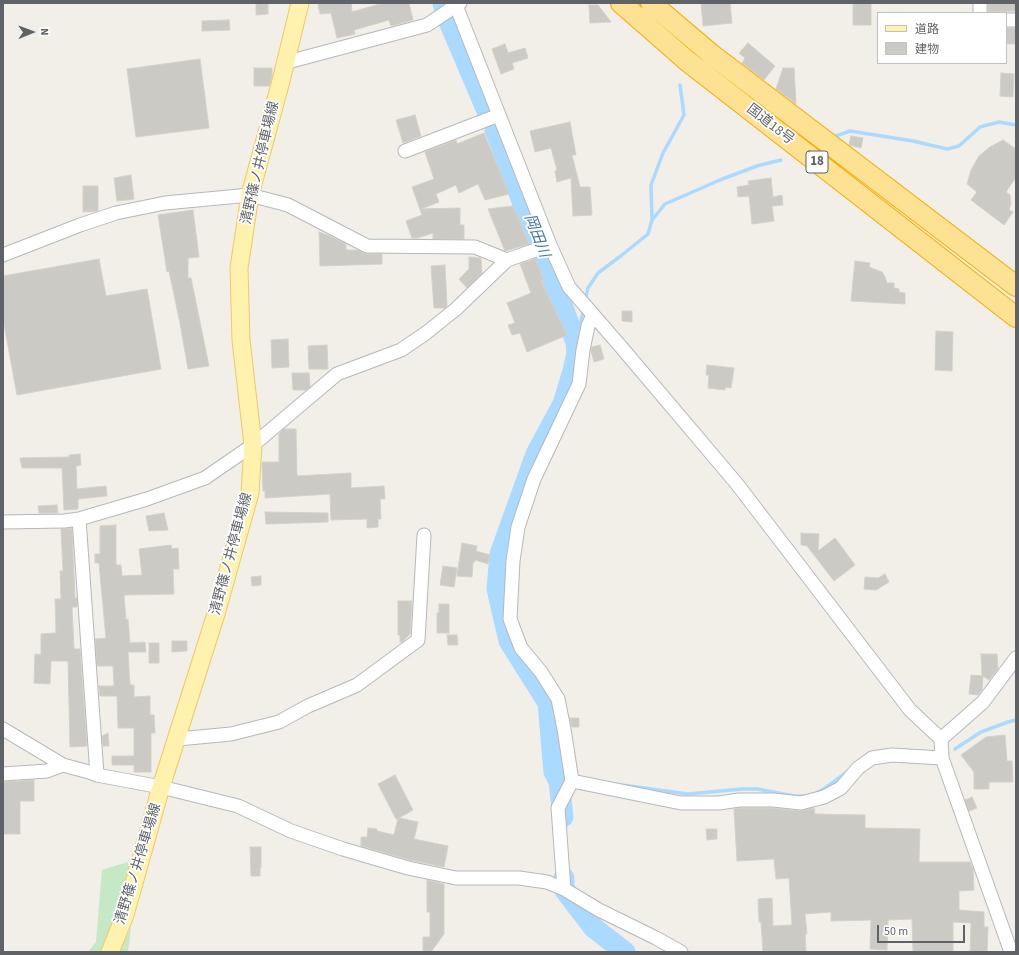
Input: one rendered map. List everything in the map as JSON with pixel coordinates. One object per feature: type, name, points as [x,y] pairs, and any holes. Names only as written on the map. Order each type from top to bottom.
[{"type":"highway","name":"国道18号","points":[[621,3],[686,60],[1016,317]]},
{"type":"highway","name":"国道18号","points":[[651,3],[711,54],[1016,286]]},
{"type":"main road","name":"清野篠ノ井停車場線","points":[[110,952],[125,915],[162,787],[216,614],[250,493],[253,445],[241,340],[239,268],[250,195],[281,81],[284,62],[300,3]]},
{"type":"street","points":[[284,62],[427,25],[452,7],[499,115],[544,247],[569,287],[738,484],[910,710],[941,739],[942,758],[1011,952]]},
{"type":"street","points":[[405,151],[499,115]]},
{"type":"street","points":[[3,255],[80,225],[116,213],[165,204],[250,195],[288,205],[367,246],[475,247],[507,260]]},
{"type":"street","points":[[3,522],[64,521],[79,519],[147,499],[205,478],[253,445],[337,374],[402,350],[426,333],[456,308],[507,260],[544,247]]},
{"type":"street","points":[[564,889],[558,808],[572,781],[558,699],[540,672],[521,648],[510,619],[513,561],[518,527],[534,479],[579,384],[583,350],[588,326],[586,306]]},
{"type":"street","points":[[79,519],[97,775]]},
{"type":"street","points":[[178,739],[231,734],[279,722],[308,706],[357,685],[418,640],[424,535]]},
{"type":"street","points":[[941,739],[982,702],[1016,658]]},
{"type":"street","points":[[3,729],[63,764],[97,775],[162,787],[238,806],[291,831],[342,849],[408,868],[456,878],[519,878],[547,882],[564,889],[599,910],[681,952]]},
{"type":"street","points":[[572,781],[681,803],[719,803],[738,800],[773,800],[801,803],[824,797],[841,788],[858,768],[872,758],[892,755],[942,758]]},
{"type":"street","points":[[3,774],[47,771],[63,764]]},
{"type":"green space","points":[[134,860],[114,926],[102,952],[88,952],[96,942],[102,870]]},
{"type":"green space","points":[[131,927],[128,952],[119,952]]},
{"type":"building","points":[[256,3],[268,3],[268,14],[256,15]]},
{"type":"building","points":[[351,3],[352,12],[383,3],[409,3],[413,20],[391,26],[389,20],[354,30],[355,34],[337,38],[331,13],[320,14],[318,4]]},
{"type":"building","points":[[701,3],[730,3],[732,23],[703,26]]},
{"type":"building","points":[[853,3],[871,3],[871,25],[853,25]]},
{"type":"building","points":[[988,3],[1016,3],[1016,11],[988,12]]},
{"type":"building","points":[[589,5],[598,5],[611,22],[590,23]]},
{"type":"building","points":[[229,20],[230,30],[202,31],[202,21]]},
{"type":"building","points":[[1007,28],[1016,28],[1016,44],[1007,44]]},
{"type":"building","points":[[748,43],[775,66],[764,80],[742,63],[745,58],[739,53]]},
{"type":"building","points":[[505,44],[508,53],[525,48],[528,58],[512,63],[514,69],[501,74],[492,49]]},
{"type":"building","points":[[200,59],[209,128],[136,137],[127,69]]},
{"type":"building","points":[[254,68],[272,68],[272,77],[269,86],[254,86]]},
{"type":"building","points":[[783,68],[794,68],[796,104],[776,89]]},
{"type":"building","points":[[1001,73],[1014,74],[1013,97],[1000,96]]},
{"type":"building","points":[[415,115],[421,136],[403,143],[396,120]]},
{"type":"building","points":[[570,122],[576,155],[572,155],[580,187],[590,187],[592,215],[573,216],[571,178],[557,182],[555,171],[557,170],[551,148],[535,152],[530,131]]},
{"type":"building","points":[[484,133],[509,194],[485,200],[478,184],[459,193],[456,185],[436,194],[439,202],[421,209],[460,208],[460,225],[464,225],[464,239],[433,239],[433,233],[412,238],[406,221],[422,215],[412,187],[434,179],[425,152],[456,140],[457,144]]},
{"type":"building","points":[[851,136],[863,138],[861,148],[849,145]]},
{"type":"building","points":[[1003,140],[1016,149],[1016,177],[1006,192],[1010,195],[1011,203],[1009,210],[1013,212],[1004,225],[971,200],[977,192],[967,184],[971,170],[979,156],[990,147]]},
{"type":"building","points":[[131,175],[134,199],[117,201],[114,178]]},
{"type":"building","points":[[771,178],[773,197],[782,195],[783,205],[772,206],[774,221],[752,224],[749,196],[738,197],[737,187],[749,185],[748,181]]},
{"type":"building","points":[[83,186],[98,186],[98,211],[83,212]]},
{"type":"building","points":[[513,206],[529,244],[505,251],[488,209]]},
{"type":"building","points":[[193,210],[199,257],[188,258],[188,278],[191,278],[209,366],[188,369],[169,271],[167,272],[158,215]]},
{"type":"building","points":[[319,232],[346,244],[346,250],[357,250],[367,254],[382,254],[382,264],[320,266]]},
{"type":"building","points":[[469,257],[481,258],[482,273],[467,288],[459,279],[469,269]]},
{"type":"building","points":[[99,259],[106,296],[147,289],[161,369],[17,395],[3,319],[3,276]]},
{"type":"building","points":[[535,259],[544,280],[541,281],[567,335],[527,352],[520,333],[512,335],[508,325],[515,323],[507,303],[531,293],[520,264]]},
{"type":"building","points":[[855,261],[870,263],[869,267],[882,272],[887,283],[894,283],[894,288],[899,289],[899,292],[905,293],[905,304],[851,301]]},
{"type":"building","points":[[445,265],[447,306],[445,308],[434,308],[431,266]]},
{"type":"building","points":[[622,311],[632,311],[632,322],[622,321]]},
{"type":"building","points":[[936,331],[953,332],[952,371],[935,370]]},
{"type":"building","points":[[288,339],[289,367],[272,368],[271,340]]},
{"type":"building","points":[[327,345],[328,369],[309,369],[308,346]]},
{"type":"building","points":[[600,345],[604,359],[594,362],[591,351],[592,347]]},
{"type":"building","points":[[707,365],[734,368],[731,388],[725,387],[725,390],[708,388],[709,375],[706,375]]},
{"type":"building","points":[[292,373],[309,373],[310,387],[306,390],[293,390]]},
{"type":"building","points":[[284,429],[296,429],[297,476],[351,473],[351,488],[384,486],[385,499],[380,499],[381,519],[378,519],[378,527],[367,528],[367,519],[331,520],[330,494],[265,498],[265,491],[263,491],[262,462],[279,462],[279,434]]},
{"type":"building","points":[[80,454],[81,465],[76,466],[77,489],[106,486],[107,496],[78,499],[78,509],[64,510],[62,468],[22,468],[20,458],[69,457],[69,455]]},
{"type":"building","points":[[57,505],[58,513],[39,513],[38,506]]},
{"type":"building","points":[[265,512],[328,513],[328,522],[266,524]]},
{"type":"building","points":[[164,513],[168,530],[149,531],[146,516]]},
{"type":"building","points":[[116,525],[116,565],[121,565],[122,576],[142,575],[139,549],[171,545],[172,549],[178,548],[179,569],[173,569],[174,594],[124,595],[130,643],[145,642],[146,652],[128,652],[130,685],[134,685],[134,697],[150,696],[150,715],[154,715],[155,733],[151,733],[151,772],[134,772],[134,765],[112,765],[112,756],[134,756],[134,728],[118,728],[117,696],[100,696],[99,686],[114,686],[113,666],[97,666],[95,639],[106,638],[99,563],[95,563],[95,554],[100,554],[100,526]]},
{"type":"building","points":[[72,528],[75,598],[77,598],[77,607],[72,607],[74,649],[80,649],[87,746],[70,747],[68,661],[51,661],[50,684],[34,683],[35,654],[41,655],[41,634],[56,633],[55,599],[61,599],[60,571],[63,571],[61,529]]},
{"type":"building","points":[[801,533],[819,534],[818,551],[835,538],[855,565],[834,581],[807,546],[801,545]]},
{"type":"building","points":[[462,543],[477,546],[476,551],[490,555],[488,564],[475,560],[474,563],[473,562],[472,577],[457,576]]},
{"type":"building","points":[[443,566],[457,568],[454,587],[440,585]]},
{"type":"building","points":[[885,574],[889,582],[876,590],[864,589],[865,577],[878,578]]},
{"type":"building","points":[[261,576],[261,585],[252,586],[251,577]]},
{"type":"building","points":[[398,601],[412,601],[410,634],[402,642],[400,642],[400,635],[398,635]]},
{"type":"building","points":[[439,604],[449,604],[449,633],[437,633],[437,613],[439,613]]},
{"type":"building","points":[[447,635],[457,635],[458,645],[448,645]]},
{"type":"building","points":[[172,641],[187,641],[187,651],[172,652]]},
{"type":"building","points":[[149,643],[159,643],[159,663],[149,663]]},
{"type":"building","points":[[981,654],[997,654],[998,669],[989,680],[983,676],[982,690],[978,695],[969,694],[971,675],[982,676]]},
{"type":"building","points":[[570,718],[579,718],[579,727],[572,727]]},
{"type":"building","points":[[108,733],[109,746],[103,746],[102,736]]},
{"type":"building","points":[[1005,735],[1007,761],[1012,761],[1013,782],[989,782],[989,789],[974,789],[974,772],[961,755],[986,737]]},
{"type":"building","points":[[395,775],[413,810],[399,818],[418,822],[414,839],[448,846],[444,867],[410,860],[361,846],[361,837],[367,837],[368,828],[377,829],[377,831],[394,835],[398,818],[396,819],[378,784]]},
{"type":"building","points":[[34,780],[34,801],[20,801],[20,834],[3,834],[3,782]]},
{"type":"building","points":[[972,797],[977,808],[969,811],[965,800]]},
{"type":"building","points":[[773,808],[800,811],[814,808],[815,814],[865,815],[865,828],[920,829],[919,862],[970,862],[973,869],[974,890],[959,891],[959,910],[984,912],[984,927],[988,927],[987,952],[970,952],[971,923],[953,922],[953,952],[915,952],[915,950],[913,951],[912,919],[888,920],[887,950],[870,949],[871,920],[831,921],[831,912],[805,914],[807,934],[805,934],[806,952],[763,952],[758,899],[772,898],[773,926],[792,925],[789,878],[776,879],[774,859],[737,861],[734,809]]},
{"type":"building","points":[[706,829],[717,829],[717,839],[707,840]]},
{"type":"building","points":[[250,847],[261,847],[260,876],[251,876]]},
{"type":"building","points":[[427,880],[444,884],[444,934],[431,952],[423,951],[423,937],[430,937],[430,912],[427,912]]},
{"type":"waterway","name":"岡田川","points":[[443,3],[447,17],[487,111]]},
{"type":"waterway","points":[[652,220],[651,185],[663,153],[684,115],[680,85]]},
{"type":"waterway","points":[[836,136],[850,131],[913,141],[947,149],[959,146],[980,127],[999,122],[1016,125]]},
{"type":"waterway","points":[[495,130],[576,342],[577,353],[563,404],[536,454],[500,554],[497,589],[509,641],[548,703],[554,772],[559,781],[563,817]]},
{"type":"waterway","points":[[585,300],[588,288],[598,273],[648,234],[652,220],[665,204],[720,180],[757,166],[781,160]]},
{"type":"waterway","points":[[576,342],[584,308]]},
{"type":"waterway","points":[[955,749],[981,732],[1016,720]]},
{"type":"waterway","points":[[816,793],[847,772]]},
{"type":"waterway","points":[[622,785],[688,794],[757,789],[794,796],[806,796]]},
{"type":"waterway","points":[[564,878],[564,889],[594,928],[625,952]]}]
